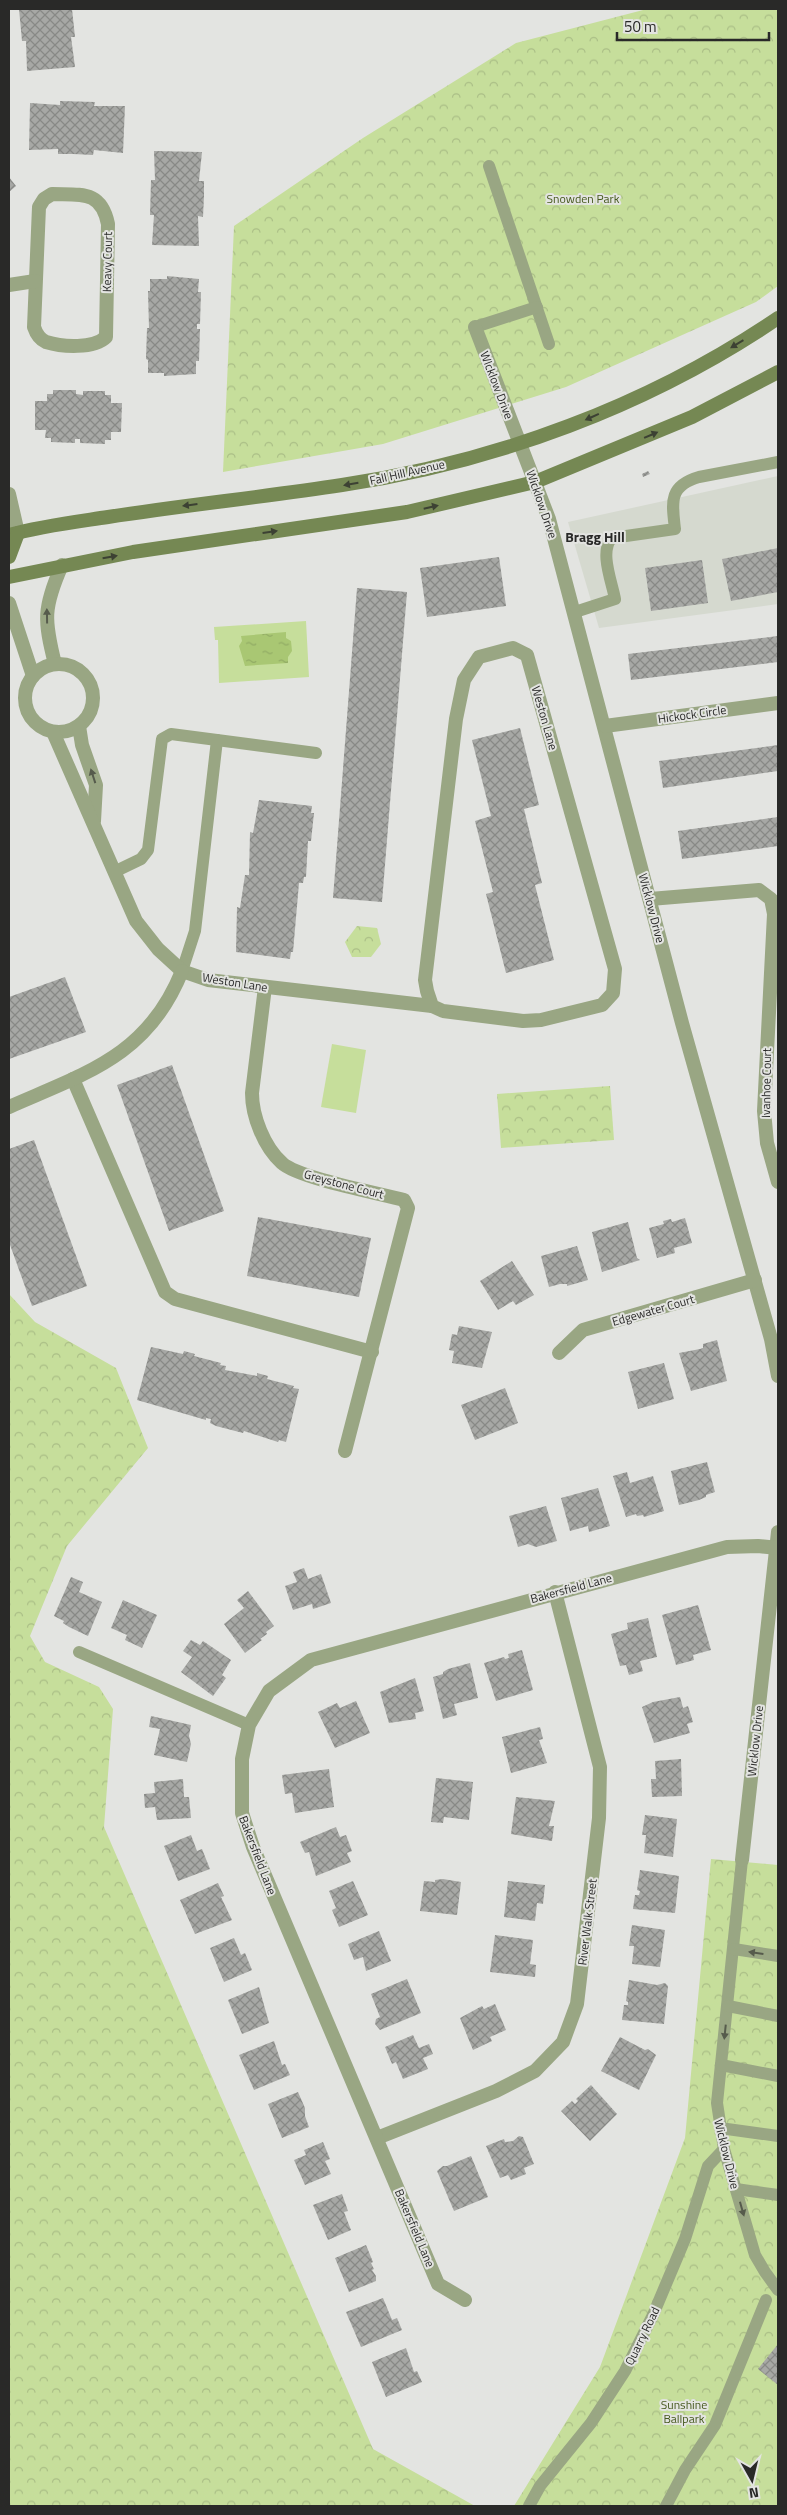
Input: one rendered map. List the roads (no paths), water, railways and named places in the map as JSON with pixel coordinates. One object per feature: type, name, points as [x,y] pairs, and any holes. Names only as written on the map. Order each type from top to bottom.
[{"type":"main road","name":"Fall Hill Avenue","points":[[13,534],[144,511],[343,485],[400,475],[519,444],[577,424],[668,383],[778,318]]},
{"type":"main road","points":[[9,577],[133,552],[407,512],[535,482],[692,418],[778,372]]},
{"type":"main road","points":[[9,557],[13,534]]},
{"type":"street","name":"Keavy Court","points":[[52,194],[88,195],[99,202],[106,212],[108,224],[106,337],[99,344],[89,346],[45,342],[38,336],[34,327],[35,281],[39,207],[44,199],[52,194]]},
{"type":"street","points":[[9,285],[35,281]]},
{"type":"street","name":"WIcklow Drive","points":[[475,326],[519,444]]},
{"type":"street","name":"Wicklow Drive","points":[[519,444],[549,520],[575,612],[682,1023],[771,1339],[778,1376]]},
{"type":"street","points":[[9,494],[13,534]]},
{"type":"street","points":[[55,664],[48,634],[46,610],[62,565]]},
{"type":"street","points":[[9,603],[33,676]]},
{"type":"street","name":"Weston Lane","points":[[53,732],[136,921],[158,949],[182,971],[208,980],[265,988],[432,1006],[443,1011],[523,1021],[541,1020],[602,1005],[613,993],[615,969],[527,655],[513,648],[479,657],[464,680],[454,738],[425,980],[426,991],[432,1006]]},
{"type":"street","points":[[55,664],[76,669],[85,676],[91,686],[93,697],[92,708],[87,718],[79,726],[62,732],[53,732],[35,723],[25,705],[26,690],[33,676],[39,670],[55,664]]},
{"type":"street","name":"Hickock Circle","points":[[605,726],[778,703]]},
{"type":"street","name":"Weston Lane","points":[[79,726],[82,746],[96,785],[94,824]]},
{"type":"street","name":"Ivanhoe Court","points":[[650,898],[759,890],[771,899],[774,914],[764,1111],[767,1143],[778,1182]]},
{"type":"street","points":[[9,1107],[73,1079],[121,1054],[141,1036],[162,1012],[182,971]]},
{"type":"street","name":"Greystone Court","points":[[265,988],[252,1093],[252,1106],[261,1134],[282,1163],[301,1173],[404,1200],[408,1208],[345,1451]]},
{"type":"street","points":[[73,1079],[165,1292],[175,1299],[372,1352]]},
{"type":"street","name":"Edgewater Court","points":[[559,1353],[583,1330],[755,1280]]},
{"type":"street","name":"Wicklow Drive","points":[[742,1860],[778,1532]]},
{"type":"street","name":"Bakersfield Lane","points":[[465,2300],[438,2284],[253,1847],[242,1813],[242,1759],[249,1725],[268,1691],[311,1660],[555,1592],[727,1547],[745,1545],[777,1548]]},
{"type":"street","name":"River Walk Street","points":[[377,2138],[496,2091],[535,2071],[563,2042],[577,2004],[599,1818],[600,1767],[555,1592]]},
{"type":"lane","points":[[489,166],[549,344]]},
{"type":"lane","points":[[475,326],[537,307]]},
{"type":"lane","points":[[575,612],[615,598],[606,553],[608,542],[612,538],[675,529],[672,500],[679,487],[689,480],[699,477],[778,462]]},
{"type":"lane","points":[[114,872],[141,859],[148,850],[162,738],[171,734],[316,753]]},
{"type":"lane","points":[[182,971],[195,931],[217,740]]},
{"type":"lane","points":[[79,1652],[249,1725]]},
{"type":"lane","name":"Wicklow Drive","points":[[742,1860],[717,2103],[724,2149],[755,2255],[778,2290]]},
{"type":"lane","points":[[734,1949],[778,1956]]},
{"type":"lane","points":[[728,2006],[778,2016]]},
{"type":"lane","points":[[721,2065],[778,2076]]},
{"type":"lane","points":[[720,2128],[778,2136]]},
{"type":"lane","name":"Quarry Road","points":[[529,2506],[540,2486],[591,2423],[625,2371],[654,2315],[685,2239],[708,2166],[724,2149]]},
{"type":"lane","points":[[736,2189],[778,2195]]},
{"type":"lane","points":[[666,2506],[685,2470],[715,2425],[766,2300]]},
{"type":"water","points":[[286,632],[286,638],[291,641],[292,651],[288,657],[288,663],[245,666],[239,646],[242,641],[241,636]]},
{"type":"district","name":"Bragg Hill","points":[[595,536]]},
{"type":"park label","name":"Snowden Park","points":[[583,198]]},
{"type":"park label","name":"Sunshine Ballpark","points":[[684,2411]]}]
